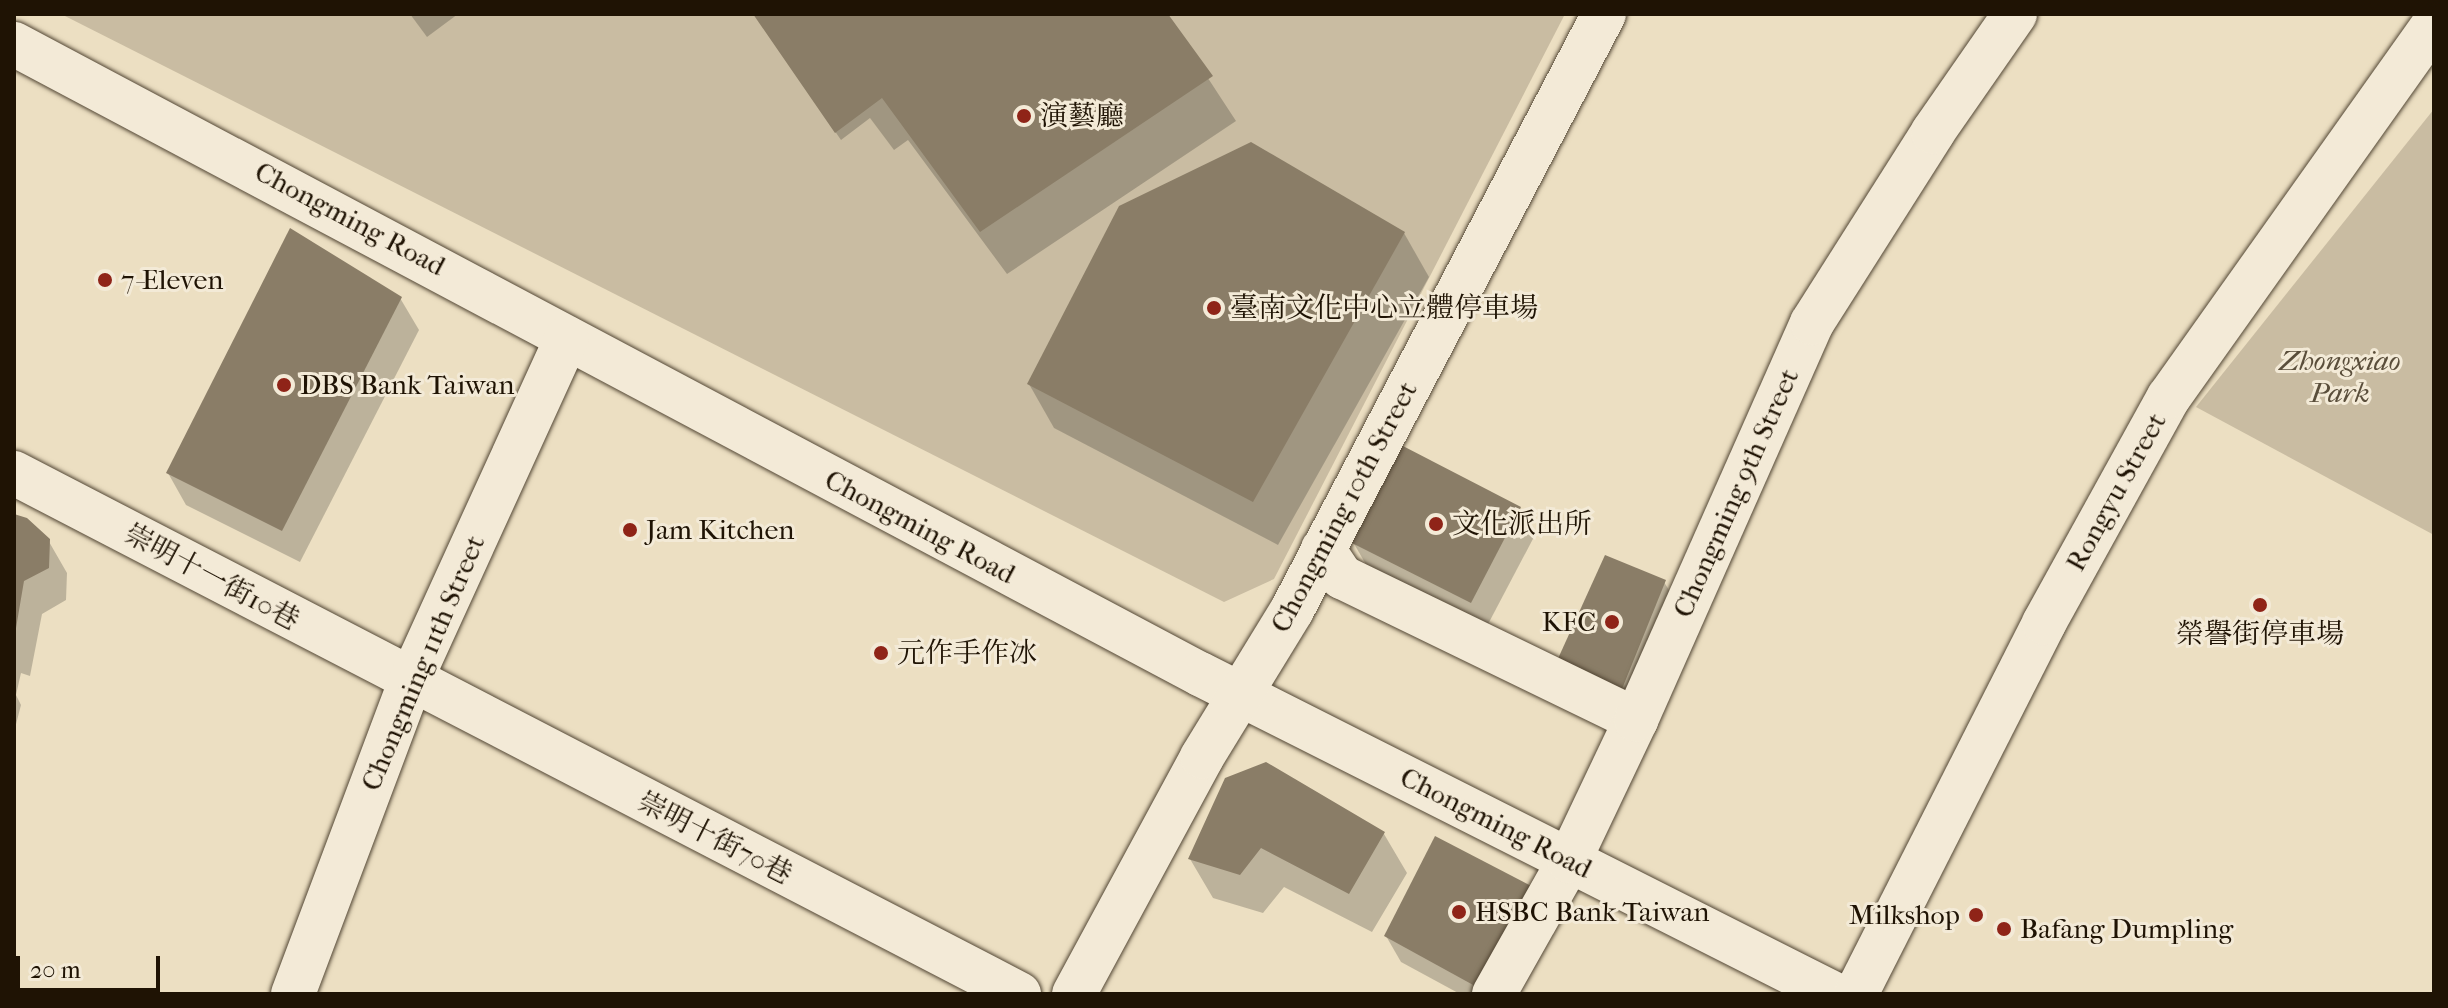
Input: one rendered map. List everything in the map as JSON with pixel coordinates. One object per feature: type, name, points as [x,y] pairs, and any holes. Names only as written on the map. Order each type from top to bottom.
[{"type":"street","name":"Chongming 10th Street","points":[[1074,994],[1239,691],[1323,549],[1604,14]]},
{"type":"street","name":"Chongming 9th Street","points":[[1494,994],[1569,861],[1636,720],[1812,323],[1933,132],[2015,14]]},
{"type":"street","name":"Rongyu Street","points":[[1856,994],[2044,623],[2169,397],[2434,24]]},
{"type":"street","name":"Chongming Road","points":[[16,49],[1239,691],[1834,994]]},
{"type":"street","name":"Chongming 11th Street","points":[[293,994],[410,682],[567,338]]},
{"type":"street","name":"崇明十一街10巷","points":[[14,473],[410,682]]},
{"type":"street","points":[[1323,549],[1342,577],[1636,720]]},
{"type":"street","name":"崇明十街70巷","points":[[410,682],[1019,994]]},
{"type":"green space","points":[[61,14],[1565,14],[1274,579],[1224,602]]},
{"type":"green space","name":"Zhongxiao Park","points":[[2434,109],[2434,535],[2196,407]]},
{"type":"building","name":"演藝廳","points":[[753,14],[1168,14],[1213,76],[980,232],[882,98],[835,133]]},
{"type":"building","name":"臺南文化中心立體停車場","points":[[1251,142],[1405,232],[1253,502],[1027,384],[1119,206]]},
{"type":"building","name":"DBS Bank Taiwan","points":[[290,228],[402,297],[282,531],[166,473]]},
{"type":"building","name":"文化派出所","points":[[1401,445],[1521,507],[1471,603],[1350,542]]},
{"type":"building","points":[[14,514],[27,518],[50,539],[49,568],[24,581],[15,634]]},
{"type":"building","name":"KFC","points":[[1605,555],[1666,580],[1622,689],[1556,663]]},
{"type":"building","points":[[1266,762],[1385,832],[1349,894],[1261,848],[1240,875],[1188,859],[1225,778]]},
{"type":"building","name":"HSBC Bank Taiwan","points":[[1435,836],[1537,889],[1475,986],[1384,936]]},
{"type":"place","name":"演藝廳","points":[[1024,116]]},
{"type":"place","name":"7-Eleven","points":[[105,280]]},
{"type":"place","name":"臺南文化中心立體停車場","points":[[1214,308]]},
{"type":"place","name":"DBS Bank Taiwan","points":[[284,385]]},
{"type":"place","name":"文化派出所","points":[[1436,524]]},
{"type":"place","name":"Jam Kitchen","points":[[630,530]]},
{"type":"place","name":"榮譽街停車場","points":[[2260,605]]},
{"type":"place","name":"KFC","points":[[1612,622]]},
{"type":"place","name":"元作手作冰","points":[[881,653]]},
{"type":"place","name":"HSBC Bank Taiwan","points":[[1459,912]]},
{"type":"place","name":"Milkshop","points":[[1976,915]]},
{"type":"place","name":"Bafang Dumpling","points":[[2004,929]]}]
